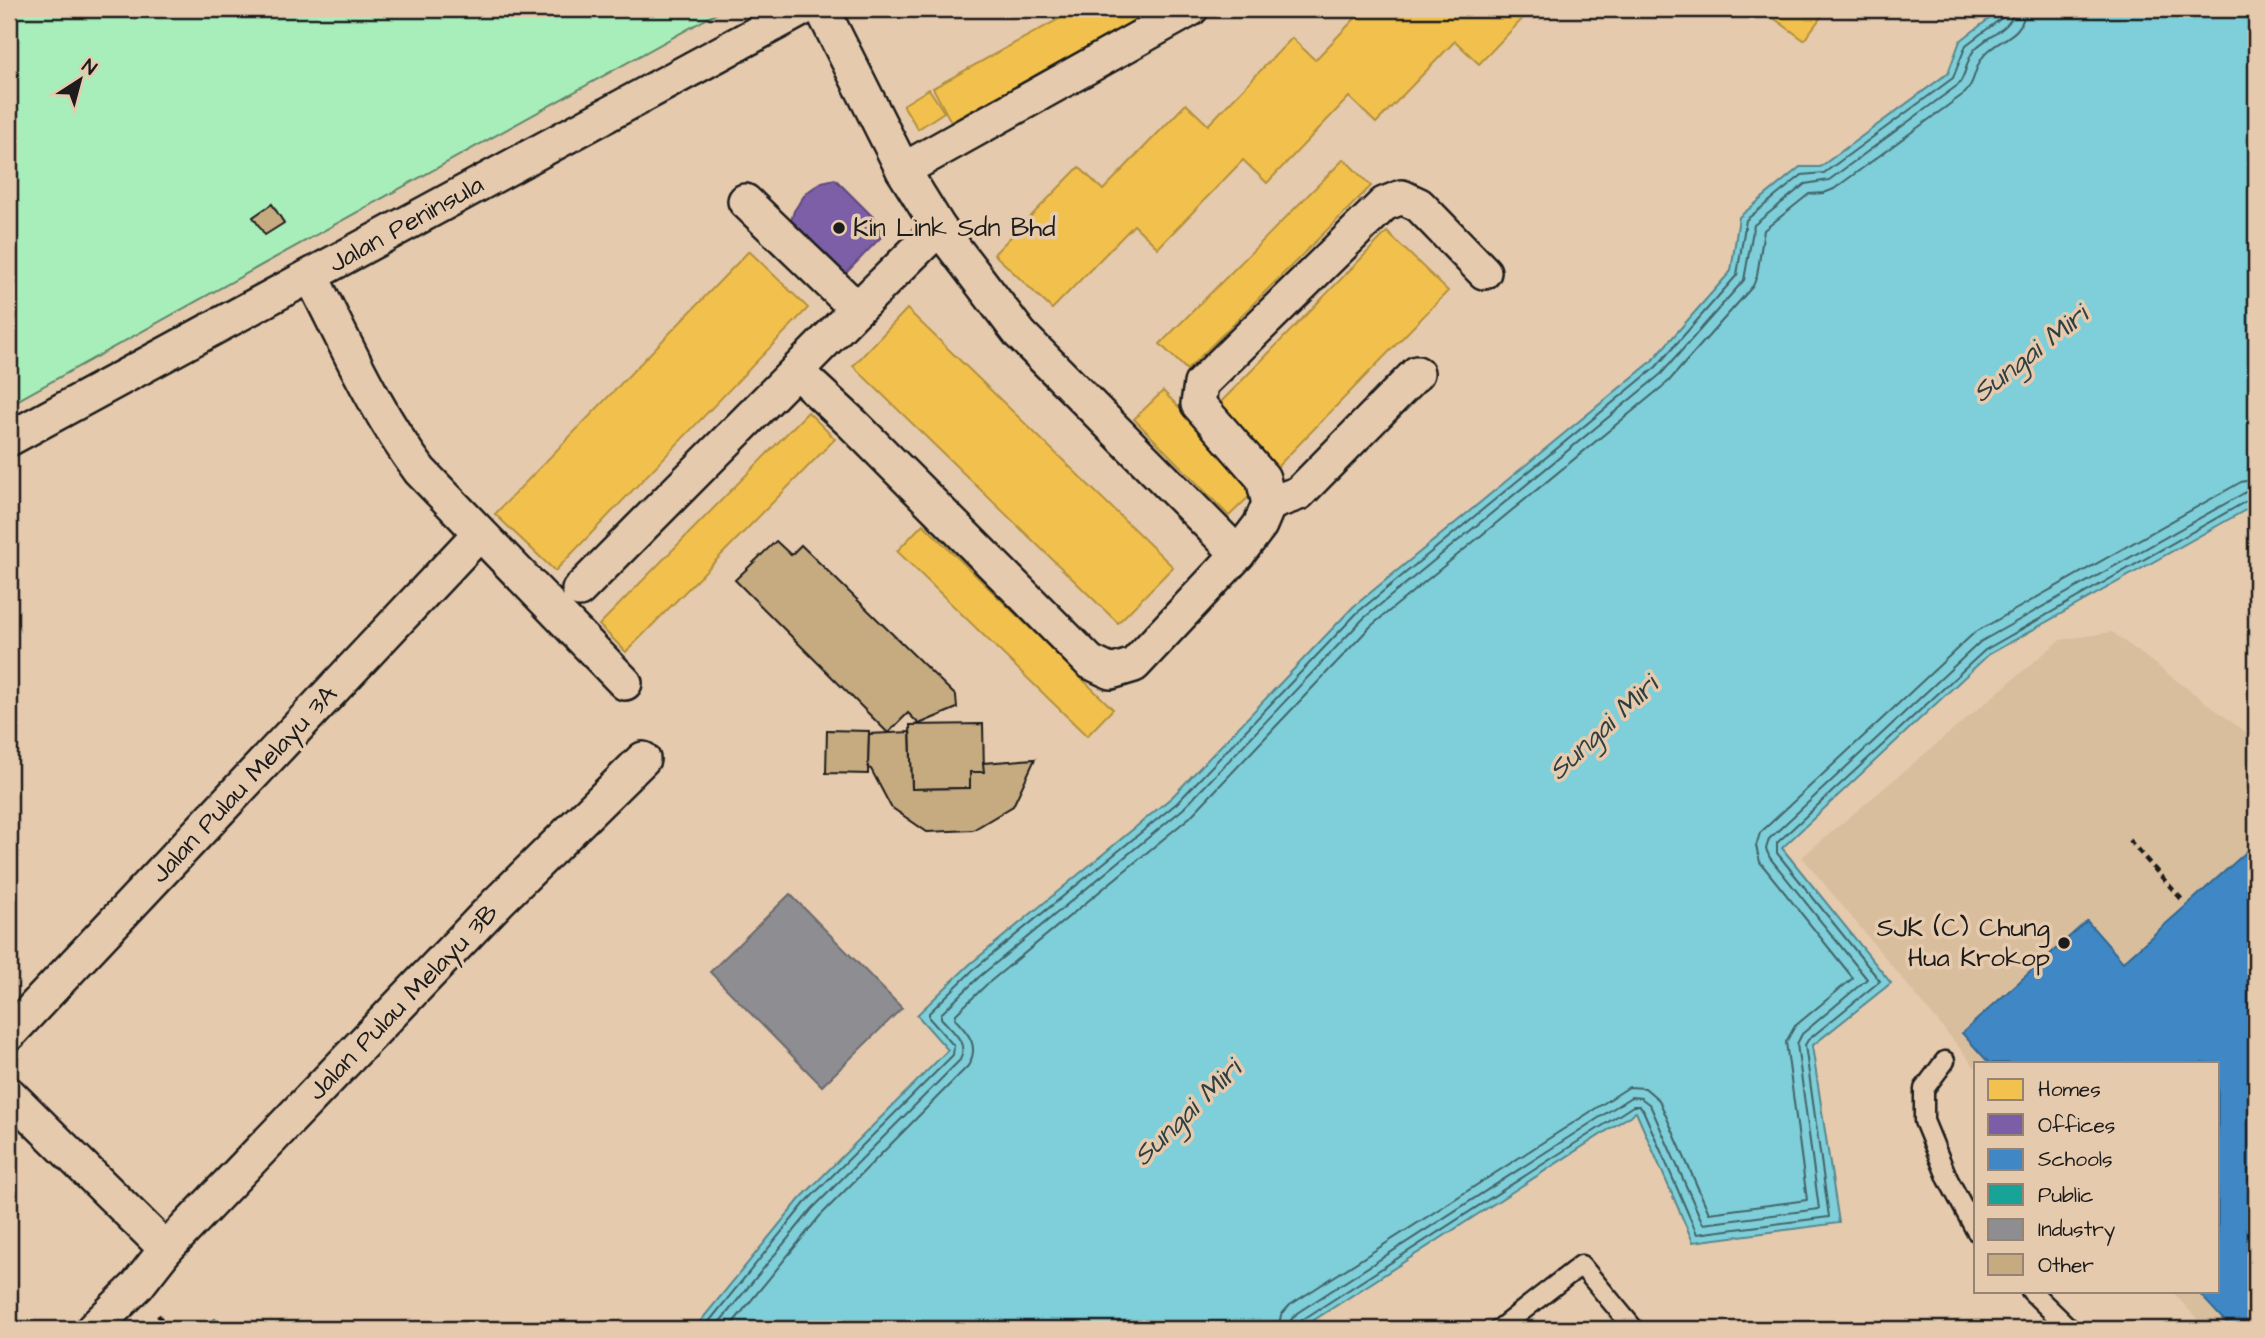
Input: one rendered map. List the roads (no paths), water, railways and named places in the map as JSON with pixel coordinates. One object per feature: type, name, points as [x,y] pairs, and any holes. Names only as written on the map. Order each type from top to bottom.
[{"type":"street","name":"Jalan Peninsula","points":[[9,439],[802,9]]},
{"type":"street","points":[[822,9],[903,170],[939,228],[1020,334],[1238,554]]},
{"type":"street","points":[[903,170],[1191,9]]},
{"type":"street","points":[[796,371],[853,424],[1090,662],[1111,672],[1134,664],[1238,554],[1260,525],[1269,504],[1264,478],[1198,404],[1201,384],[1384,204],[1402,197],[1419,205],[1484,272]]},
{"type":"street","points":[[745,201],[857,309]]},
{"type":"street","points":[[579,590],[939,228]]},
{"type":"street","points":[[311,276],[368,388],[403,448],[420,471],[625,683]]},
{"type":"street","points":[[1269,504],[1299,493],[1417,373]]},
{"type":"street","name":"Jalan Pulau Melayu 3A","points":[[9,1034],[479,534]]},
{"type":"street","name":"Jalan Pulau Melayu 3B","points":[[93,1329],[137,1286],[166,1249],[443,959],[643,759]]},
{"type":"street","points":[[9,1094],[166,1249]]},
{"type":"lane","points":[[1945,1061],[1924,1089],[1924,1121],[1948,1179],[1974,1227]]},
{"type":"lane","points":[[1499,1329],[1581,1265],[1634,1329]]},
{"type":"lane","points":[[2032,1292],[2070,1329]]},
{"type":"water","name":"Sungai Miri","points":[[2002,9],[2256,9],[2256,504],[1988,655],[1782,848],[1891,983],[1812,1046],[1839,1223],[1693,1242],[1636,1112],[1300,1329],[694,1329],[800,1199],[948,1050],[917,1015],[969,965],[1172,797],[1353,607],[1651,362],[1731,271],[1739,217],[1800,167],[1820,167],[1948,73],[1960,41]]},
{"type":"place","name":"Kin Link Sdn Bhd","points":[[839,228]]},
{"type":"place","name":"SJK (C) Chung Hua Krokop","points":[[2064,943]]}]
